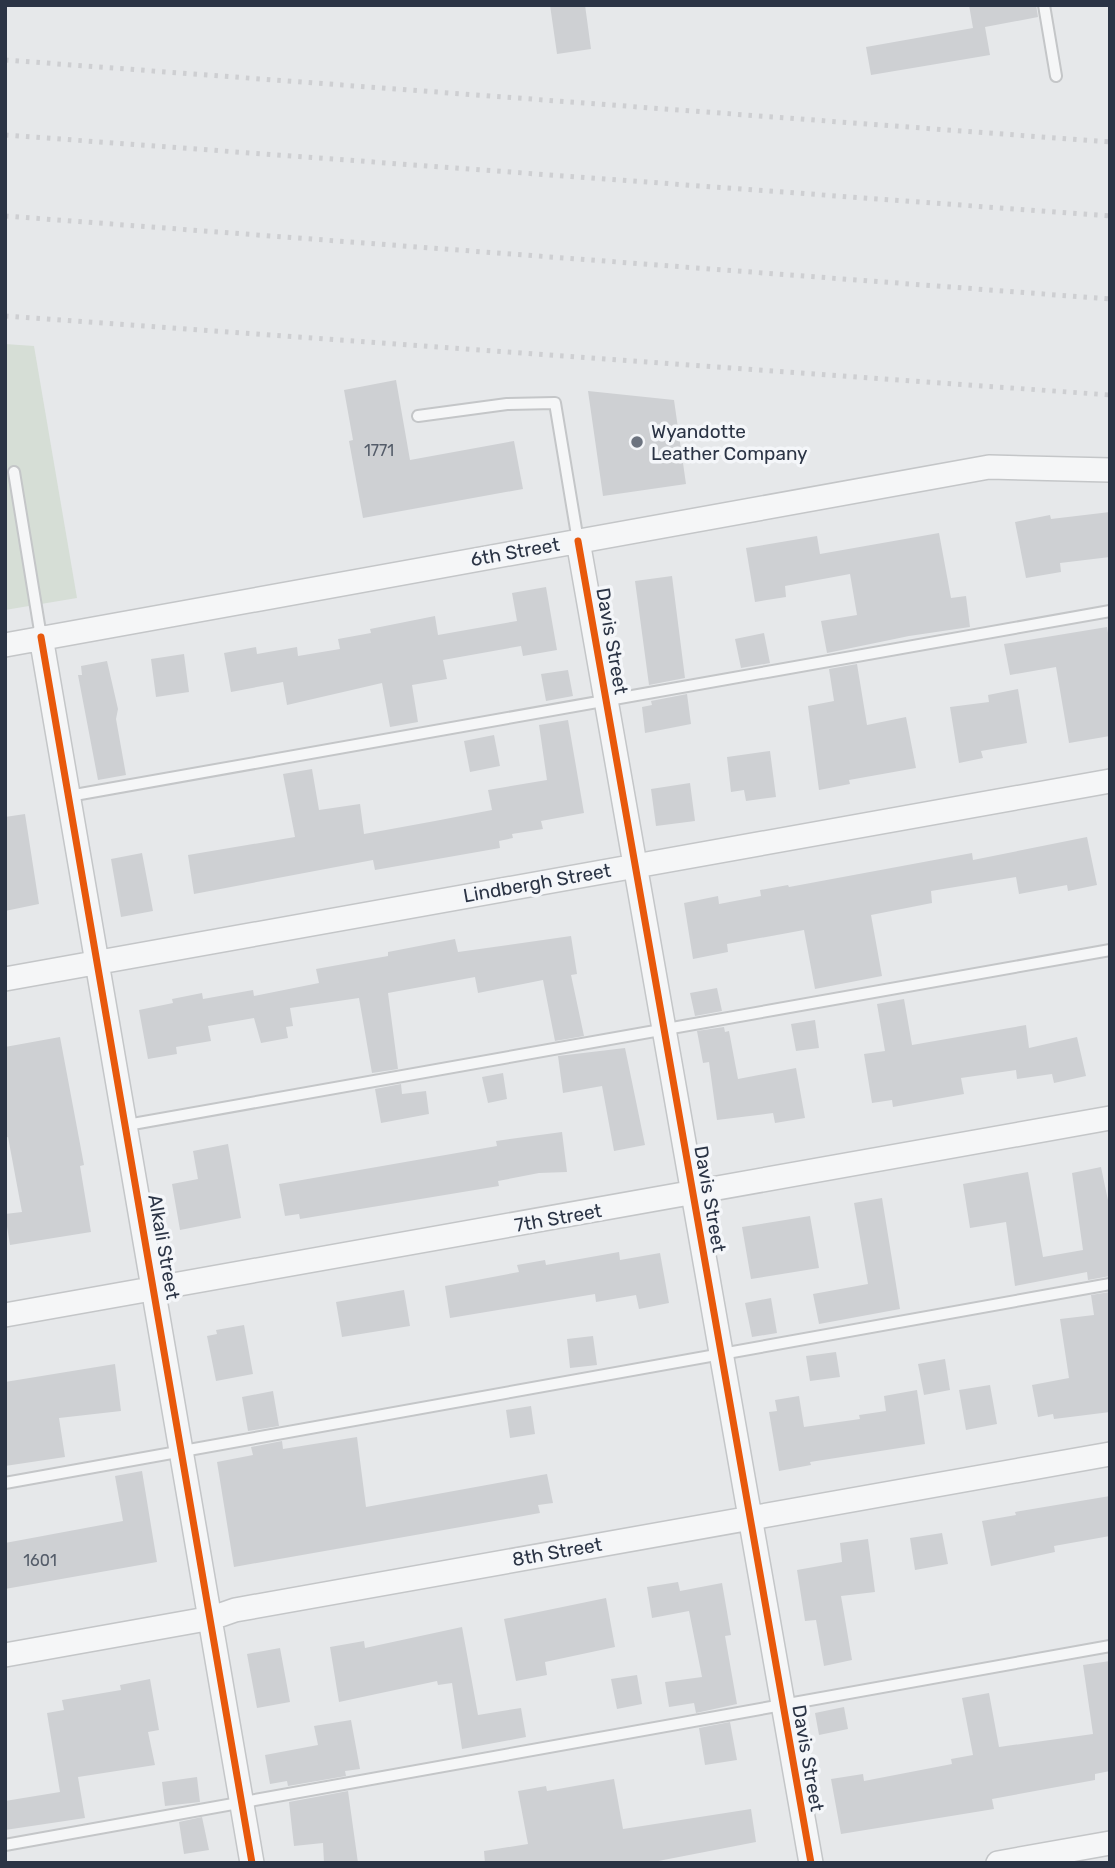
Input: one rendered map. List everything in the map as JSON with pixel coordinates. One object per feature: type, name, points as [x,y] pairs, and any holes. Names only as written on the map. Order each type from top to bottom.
[{"type":"street","name":"6th Street","points":[[5,645],[989,467],[1110,470]]},
{"type":"street","name":"Davis Street","points":[[578,541],[748,1518],[811,1863]]},
{"type":"street","name":"Alkali Street","points":[[41,637],[253,1863]]},
{"type":"street","name":"Lindbergh Street","points":[[5,979],[1110,781]]},
{"type":"street","name":"7th Street","points":[[5,1315],[1110,1118]]},
{"type":"street","name":"8th Street","points":[[5,1655],[212,1618],[235,1610],[1110,1454]]},
{"type":"street","points":[[998,1863],[1110,1843]]},
{"type":"lane","points":[[1044,5],[1056,76]]},
{"type":"lane","points":[[418,416],[507,404],[555,403],[578,541]]},
{"type":"lane","points":[[14,472],[41,637]]},
{"type":"lane","points":[[69,796],[1110,611]]},
{"type":"lane","points":[[127,1125],[664,1027],[1110,950]]},
{"type":"lane","points":[[5,1483],[1110,1284]]},
{"type":"lane","points":[[5,1845],[1110,1646]]},
{"type":"shaded area","points":[[5,344],[34,346],[77,598],[5,610]]},
{"type":"building","points":[[550,5],[585,5],[591,49],[557,54]]},
{"type":"building","points":[[969,5],[1036,5],[1038,17],[985,27],[990,55],[871,75],[866,47],[973,28]]},
{"type":"building","points":[[396,380],[410,460],[514,441],[523,489],[363,518],[349,441],[353,440],[344,390]]},
{"type":"building","name":"Wyandotte Leather Company","points":[[588,391],[674,400],[686,484],[603,496]]},
{"type":"building","points":[[1110,512],[1110,557],[1060,563],[1061,572],[1026,578],[1015,522],[1050,515],[1051,519]]},
{"type":"building","points":[[939,533],[951,598],[966,596],[970,627],[827,653],[821,621],[857,615],[850,574],[785,586],[786,597],[755,602],[746,548],[817,536],[820,554]]},
{"type":"building","points":[[672,576],[685,678],[649,685],[635,581]]},
{"type":"building","points":[[546,587],[557,650],[523,656],[521,646],[443,660],[447,679],[412,685],[418,722],[390,727],[382,683],[287,705],[283,682],[231,692],[224,653],[256,647],[257,654],[297,647],[298,656],[340,649],[338,639],[371,633],[370,629],[435,616],[438,635],[517,621],[512,593]]},
{"type":"building","points":[[1107,627],[1110,645],[1110,736],[1069,743],[1056,667],[1010,675],[1004,644]]},
{"type":"building","points":[[764,633],[770,663],[741,668],[735,639]]},
{"type":"building","points":[[184,654],[189,692],[156,697],[151,659]]},
{"type":"building","points":[[107,661],[118,709],[116,719],[126,775],[98,780],[78,675],[82,675],[81,666]]},
{"type":"building","points":[[857,664],[867,725],[906,717],[916,768],[849,780],[850,784],[819,790],[808,706],[834,701],[829,669]]},
{"type":"building","points":[[568,670],[573,696],[546,701],[541,674]]},
{"type":"building","points":[[1018,689],[1027,743],[981,751],[983,758],[959,763],[950,707],[989,702],[988,695]]},
{"type":"building","points":[[687,694],[691,724],[645,733],[642,707],[652,705],[651,701]]},
{"type":"building","points":[[568,720],[584,813],[541,821],[543,829],[512,834],[513,838],[499,841],[500,848],[375,870],[373,860],[194,894],[188,855],[295,837],[283,774],[312,769],[319,810],[360,804],[364,834],[435,821],[492,810],[488,790],[547,780],[539,725]]},
{"type":"building","points":[[494,735],[500,766],[470,772],[464,741]]},
{"type":"building","points":[[770,751],[776,797],[746,801],[744,790],[731,792],[727,757]]},
{"type":"building","points":[[690,783],[695,821],[656,826],[651,789]]},
{"type":"building","points":[[25,814],[39,904],[5,911],[5,817]]},
{"type":"building","points":[[1087,837],[1097,885],[1068,891],[1067,885],[1019,894],[1016,877],[931,891],[932,903],[871,915],[882,976],[815,989],[804,930],[727,944],[728,952],[693,959],[684,903],[718,896],[719,904],[761,896],[760,890],[972,853],[973,860]]},
{"type":"building","points":[[142,853],[153,911],[121,917],[111,859]]},
{"type":"building","points":[[571,936],[577,974],[571,975],[584,1036],[555,1041],[543,980],[478,993],[475,977],[388,993],[398,1069],[372,1073],[359,998],[290,1008],[293,1026],[286,1027],[288,1038],[261,1043],[254,1018],[208,1026],[211,1041],[176,1047],[177,1054],[148,1059],[139,1010],[173,1003],[172,999],[202,993],[203,999],[253,990],[254,996],[319,983],[316,969],[388,956],[388,952],[455,939],[458,952]]},
{"type":"building","points":[[717,988],[722,1011],[695,1016],[690,993]]},
{"type":"building","points":[[904,999],[912,1045],[1026,1025],[1029,1048],[1077,1037],[1086,1076],[1054,1083],[1052,1074],[1017,1079],[1016,1070],[961,1078],[964,1094],[893,1107],[892,1100],[872,1103],[864,1054],[885,1051],[877,1004]]},
{"type":"building","points":[[815,1020],[819,1048],[796,1051],[791,1024]]},
{"type":"building","points":[[724,1027],[725,1032],[729,1031],[738,1079],[796,1068],[805,1118],[775,1123],[773,1113],[717,1120],[709,1062],[703,1063],[697,1031]]},
{"type":"building","points":[[60,1037],[84,1165],[80,1166],[91,1232],[10,1245],[5,1214],[22,1212],[8,1137],[5,1138],[5,1047]]},
{"type":"building","points":[[625,1048],[645,1145],[614,1151],[602,1086],[563,1093],[558,1056]]},
{"type":"building","points":[[503,1073],[507,1099],[488,1103],[482,1077]]},
{"type":"building","points":[[401,1084],[402,1094],[426,1091],[429,1114],[381,1123],[375,1089]]},
{"type":"building","points":[[562,1132],[567,1172],[539,1173],[498,1181],[499,1186],[300,1219],[299,1214],[285,1216],[279,1184],[497,1146],[496,1141]]},
{"type":"building","points":[[228,1144],[241,1218],[180,1230],[172,1184],[198,1179],[193,1151]]},
{"type":"building","points":[[1101,1167],[1110,1210],[1110,1276],[1088,1280],[1087,1272],[1015,1286],[1006,1222],[970,1228],[963,1184],[1028,1172],[1043,1257],[1083,1250],[1072,1173]]},
{"type":"building","points":[[882,1198],[900,1309],[819,1324],[813,1294],[868,1284],[854,1203]]},
{"type":"building","points":[[810,1216],[819,1268],[751,1279],[742,1227]]},
{"type":"building","points":[[619,1252],[620,1260],[660,1253],[669,1303],[639,1309],[636,1295],[596,1302],[595,1294],[450,1318],[445,1286],[519,1272],[517,1265],[545,1260],[546,1265]]},
{"type":"building","points":[[404,1290],[410,1326],[342,1337],[336,1302]]},
{"type":"building","points":[[1110,1292],[1110,1412],[1054,1419],[1053,1414],[1038,1417],[1032,1385],[1069,1378],[1060,1319],[1094,1315],[1091,1295]]},
{"type":"building","points":[[771,1298],[777,1333],[752,1337],[745,1303]]},
{"type":"building","points":[[244,1325],[253,1374],[216,1381],[207,1336],[217,1334],[216,1330]]},
{"type":"building","points":[[593,1336],[597,1365],[570,1368],[567,1339]]},
{"type":"building","points":[[836,1352],[840,1377],[810,1381],[806,1356]]},
{"type":"building","points":[[945,1359],[950,1390],[924,1395],[918,1364]]},
{"type":"building","points":[[115,1364],[121,1411],[59,1418],[65,1457],[5,1466],[5,1382]]},
{"type":"building","points":[[990,1385],[997,1424],[966,1430],[959,1390]]},
{"type":"building","points":[[917,1390],[925,1444],[810,1462],[811,1465],[779,1471],[769,1412],[777,1411],[775,1400],[799,1396],[804,1427],[860,1419],[859,1415],[886,1411],[884,1396]]},
{"type":"building","points":[[273,1391],[279,1426],[248,1431],[242,1397]]},
{"type":"building","points":[[531,1406],[535,1434],[510,1438],[506,1410]]},
{"type":"building","points":[[357,1437],[366,1507],[547,1474],[553,1503],[538,1505],[540,1513],[234,1567],[217,1462],[253,1455],[251,1447],[282,1441],[283,1449]]},
{"type":"building","points":[[142,1471],[157,1562],[5,1589],[5,1543],[123,1521],[115,1476]]},
{"type":"building","points":[[1110,1496],[1110,1536],[1054,1546],[1055,1552],[991,1566],[982,1521],[1016,1515],[1015,1512]]},
{"type":"building","points":[[942,1533],[948,1564],[915,1570],[910,1538]]},
{"type":"building","points":[[868,1539],[875,1592],[841,1596],[852,1660],[824,1666],[816,1620],[805,1621],[797,1570],[842,1562],[840,1543]]},
{"type":"building","points":[[678,1582],[680,1591],[722,1583],[731,1635],[725,1636],[737,1704],[696,1713],[694,1703],[669,1707],[665,1682],[702,1677],[689,1611],[652,1618],[647,1587]]},
{"type":"building","points":[[606,1598],[615,1647],[545,1662],[547,1675],[516,1681],[504,1619]]},
{"type":"building","points":[[462,1627],[478,1715],[521,1708],[526,1737],[462,1749],[452,1683],[438,1685],[437,1681],[339,1702],[330,1647],[364,1641],[365,1648]]},
{"type":"building","points":[[280,1648],[290,1702],[257,1708],[247,1654]]},
{"type":"building","points":[[1110,1661],[1110,1771],[1095,1774],[1095,1780],[992,1799],[994,1809],[841,1834],[831,1779],[863,1774],[864,1781],[952,1764],[951,1759],[973,1755],[962,1698],[989,1693],[999,1747],[1093,1734],[1083,1665]]},
{"type":"building","points":[[637,1675],[642,1704],[617,1709],[611,1679]]},
{"type":"building","points":[[150,1679],[159,1730],[148,1732],[155,1765],[78,1777],[85,1818],[5,1830],[5,1801],[60,1792],[47,1713],[64,1710],[62,1700],[121,1690],[120,1685]]},
{"type":"building","points":[[844,1707],[848,1729],[819,1735],[815,1713]]},
{"type":"building","points":[[351,1720],[360,1769],[345,1771],[346,1776],[288,1786],[287,1781],[270,1784],[265,1755],[318,1745],[314,1726]]},
{"type":"building","points":[[730,1722],[737,1760],[705,1765],[699,1728]]},
{"type":"building","points":[[197,1777],[200,1802],[165,1806],[162,1782]]},
{"type":"building","points":[[614,1779],[623,1829],[751,1809],[756,1842],[648,1863],[485,1863],[484,1851],[528,1844],[518,1791],[546,1786],[547,1791]]},
{"type":"building","points":[[348,1791],[358,1863],[324,1863],[323,1843],[294,1846],[289,1802]]},
{"type":"building","points":[[202,1817],[209,1850],[184,1854],[179,1822]]},
{"type":"railway","points":[[5,60],[1110,142]]},
{"type":"railway","points":[[5,135],[1110,216]]},
{"type":"railway","points":[[5,216],[1110,299]]},
{"type":"railway","points":[[5,316],[1110,395]]},
{"type":"cycle path","points":[[578,541],[811,1863]]},
{"type":"cycle path","points":[[41,637],[252,1863]]},
{"type":"place","name":"Wyandotte Leather Company","points":[[637,442]]}]
